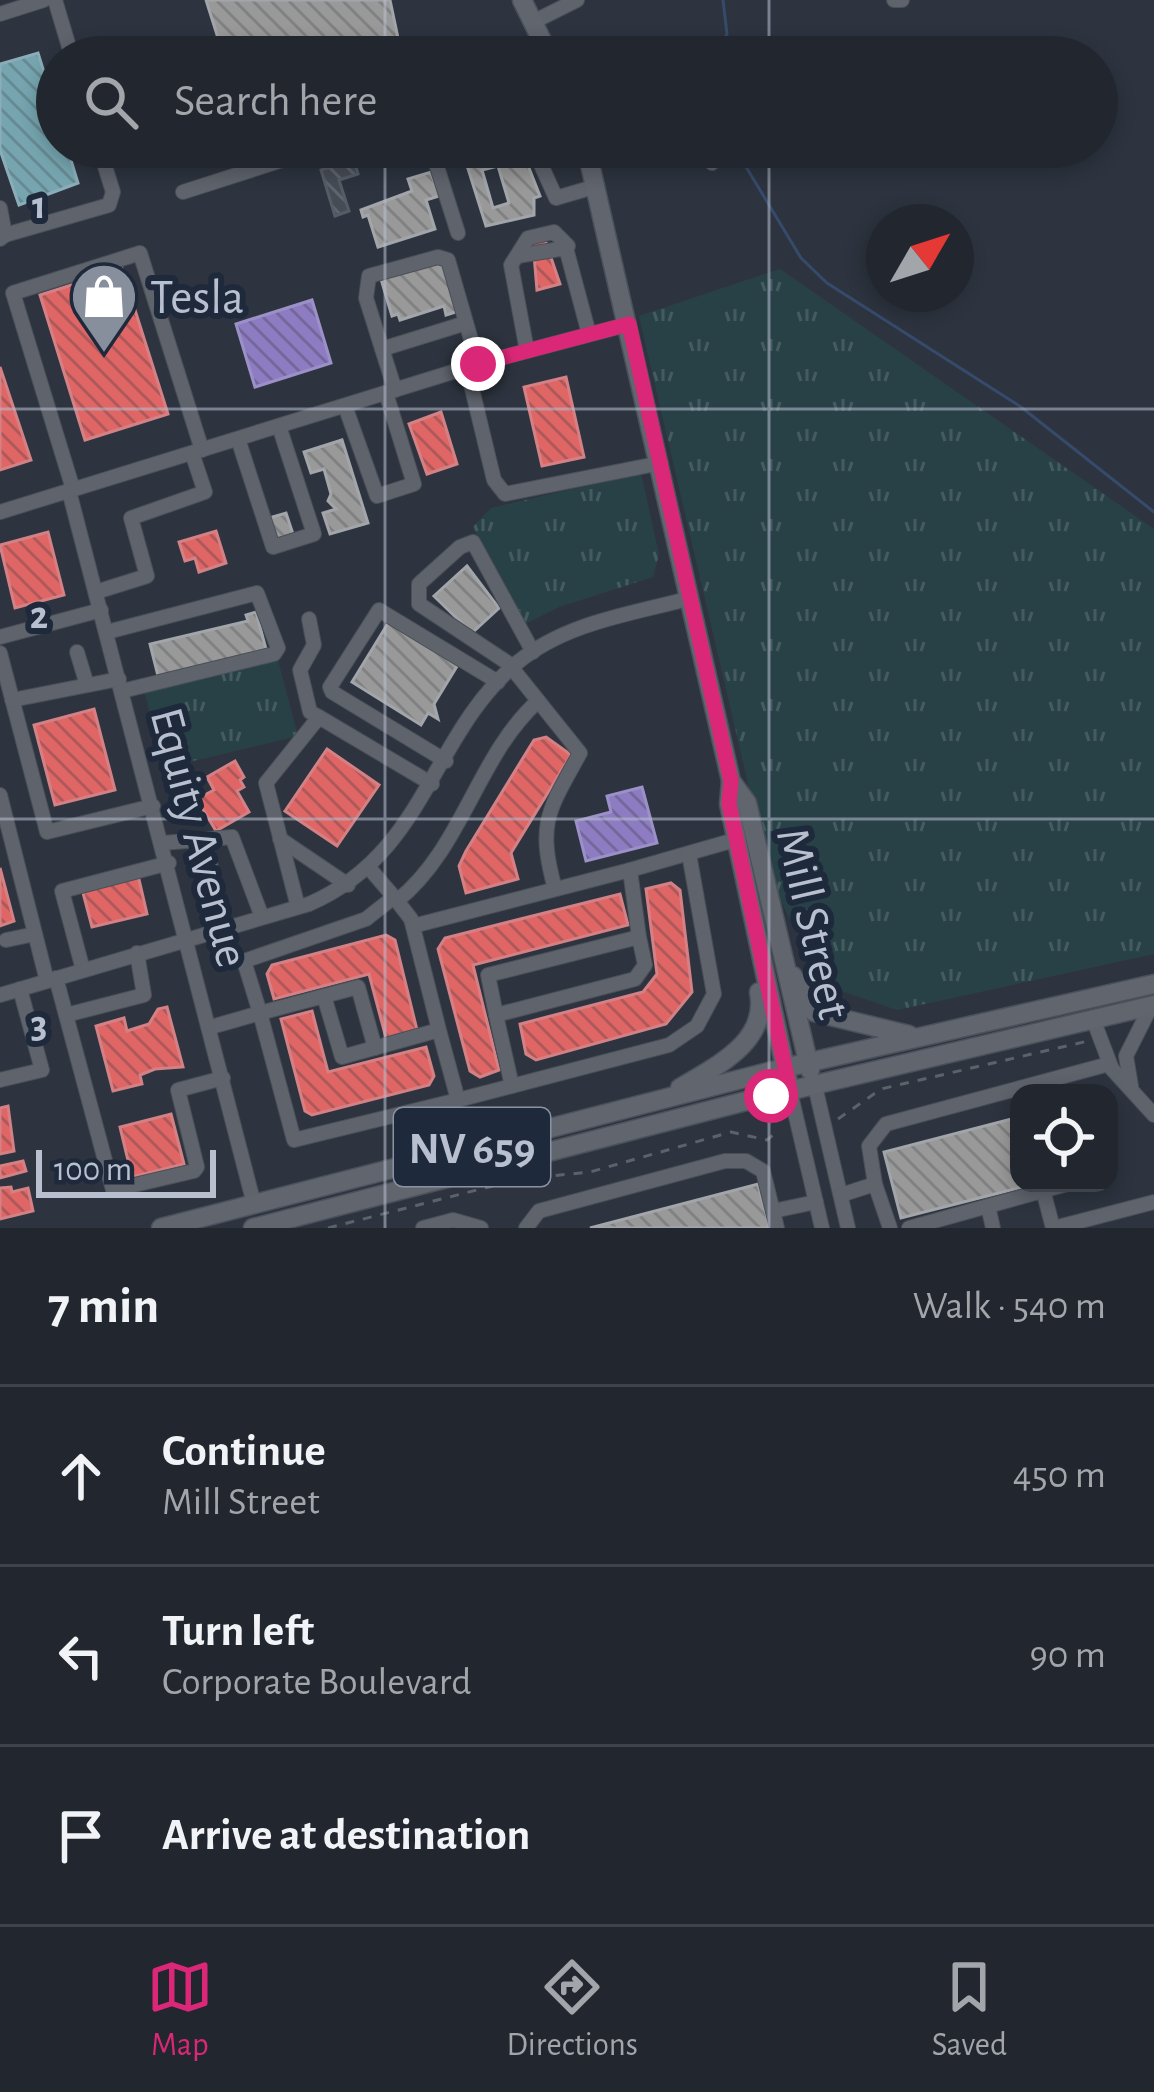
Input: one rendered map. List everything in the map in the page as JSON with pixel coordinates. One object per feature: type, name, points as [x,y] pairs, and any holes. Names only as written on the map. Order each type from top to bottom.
[{"type":"main road","points":[[522,0],[540,36]]},
{"type":"main road","name":"Mill Street","points":[[592,168],[731,781],[729,804],[790,1091]]},
{"type":"main road","name":"Mill Street","points":[[731,781],[748,803],[815,1086]]},
{"type":"main road","points":[[659,1100],[736,1052],[756,1029],[761,1000],[750,952],[754,922]]},
{"type":"main road","points":[[777,937],[814,1012],[874,1030],[926,1036]]},
{"type":"main road","name":"NV 659","points":[[161,1228],[784,1068],[1154,984]]},
{"type":"main road","name":"NV 659","points":[[253,1228],[790,1091],[1096,1029],[1152,1005]]},
{"type":"main road","points":[[216,1228],[254,1204]]},
{"type":"street","points":[[0,14],[44,0],[62,36]]},
{"type":"street","points":[[533,22],[577,0]]},
{"type":"street","points":[[0,208],[3,237],[109,205],[113,193],[106,168]]},
{"type":"street","points":[[183,192],[258,168]]},
{"type":"street","points":[[437,168],[458,233]]},
{"type":"street","points":[[543,168],[556,197],[597,187]]},
{"type":"street","points":[[527,351],[509,277],[528,238],[548,232],[562,235],[570,254],[589,334]]},
{"type":"street","points":[[6,292],[140,253],[205,493],[131,518],[147,576],[96,592]]},
{"type":"street","points":[[345,406],[377,496],[414,484],[366,298],[369,276],[444,257],[466,323],[494,480],[505,494],[661,463]]},
{"type":"street","name":"Equity Avenue","points":[[6,292],[71,490],[254,1204]]},
{"type":"street","points":[[382,349],[466,323]]},
{"type":"street","points":[[0,512],[473,366],[629,324]]},
{"type":"street","points":[[238,439],[273,547],[314,534],[279,426]]},
{"type":"street","points":[[533,652],[473,542],[460,547],[419,584],[419,604],[513,667],[580,754],[544,818],[544,848],[555,889]]},
{"type":"street","points":[[12,700],[87,685],[120,685],[274,654],[278,648],[257,593],[107,632]]},
{"type":"street","points":[[0,995],[298,907],[348,885],[370,869],[402,832],[498,682],[513,667],[582,626],[691,598]]},
{"type":"street","points":[[0,637],[101,610]]},
{"type":"street","points":[[446,761],[330,687],[379,610],[498,682]]},
{"type":"street","points":[[309,619],[314,645],[300,670],[310,712],[432,784]]},
{"type":"street","points":[[0,652],[46,832],[153,806]]},
{"type":"street","points":[[77,652],[87,685]]},
{"type":"street","points":[[538,701],[518,719],[446,848],[396,899],[367,919],[244,961],[294,1140],[669,1045],[698,1025],[714,994],[689,854]]},
{"type":"street","points":[[298,907],[266,783],[319,717]]},
{"type":"street","points":[[0,795],[35,934],[66,1015],[113,1190],[194,1171],[197,1167],[178,1090],[224,1078]]},
{"type":"street","points":[[163,843],[232,837],[238,841],[262,917]]},
{"type":"street","points":[[280,838],[348,885]]},
{"type":"street","points":[[413,926],[738,839]]},
{"type":"street","points":[[205,842],[217,893]]},
{"type":"street","points":[[83,970],[62,891],[169,863]]},
{"type":"street","points":[[370,869],[413,926],[458,1100]]},
{"type":"street","points":[[496,1015],[635,979],[645,965],[630,870]]},
{"type":"street","points":[[6,940],[35,934]]},
{"type":"street","points":[[512,1086],[488,975],[639,937]]},
{"type":"street","points":[[66,1015],[144,994],[137,953]]},
{"type":"street","points":[[211,1027],[358,987],[376,1048]]},
{"type":"street","points":[[0,1080],[41,1070],[20,989]]},
{"type":"street","points":[[324,996],[342,1057],[439,1030]]},
{"type":"street","points":[[1137,1095],[1126,1056],[1152,1005]]},
{"type":"street","points":[[1096,1029],[1109,1064],[1154,1115]]},
{"type":"street","points":[[890,1228],[868,1146],[886,1124],[1109,1064]]},
{"type":"street","points":[[815,1086],[848,1228]]},
{"type":"street","points":[[790,1091],[822,1228]]},
{"type":"street","points":[[526,1228],[539,1211],[725,1161],[746,1161],[763,1171],[777,1228]]},
{"type":"street","points":[[841,1195],[875,1184]]},
{"type":"street","points":[[909,1228],[1035,1192]]},
{"type":"street","points":[[1043,1192],[1053,1228],[1154,1202]]},
{"type":"street","points":[[773,1211],[816,1202]]},
{"type":"street","points":[[988,1206],[993,1228]]},
{"type":"street","points":[[423,1228],[453,1220],[481,1228]]},
{"type":"path","points":[[835,1119],[850,1115],[881,1089],[1096,1029]]},
{"type":"path","points":[[328,1228],[520,1179],[590,1172],[731,1132],[767,1140],[778,1131]]},
{"type":"green space","points":[[780,269],[1154,529],[1154,954],[897,1010],[824,985],[771,882],[639,316]]},
{"type":"green space","points":[[641,473],[659,555],[653,577],[559,607],[525,624],[473,527],[491,508]]},
{"type":"green space","points":[[277,657],[298,736],[164,768],[144,690]]},
{"type":"building: Shops","points":[[545,240],[560,284],[537,290],[533,243]]},
{"type":"building: Shops","name":"Tesla","points":[[122,269],[168,414],[85,440],[40,295]]},
{"type":"building: Shops","points":[[0,367],[31,460],[0,470]]},
{"type":"building: Shops","points":[[566,377],[584,457],[542,466],[524,387]]},
{"type":"building: Shops","points":[[441,412],[457,464],[427,474],[409,424]]},
{"type":"building: Shops","points":[[216,531],[226,563],[199,572],[195,558],[185,561],[179,542]]},
{"type":"building: Shops","points":[[48,532],[64,595],[15,608],[0,545]]},
{"type":"building: Shops","points":[[94,709],[115,790],[55,805],[34,725]]},
{"type":"building: Shops","points":[[546,737],[571,755],[511,853],[518,879],[466,893],[459,866],[466,851],[534,740]]},
{"type":"building: Shops","points":[[327,749],[379,785],[337,846],[285,811]]},
{"type":"building: Shops","points":[[235,761],[244,777],[240,780],[244,787],[237,791],[249,812],[216,831],[197,799],[214,790],[207,777]]},
{"type":"building: Shops","points":[[0,868],[14,921],[0,926]]},
{"type":"building: Shops","points":[[138,875],[147,914],[92,927],[82,889]]},
{"type":"building: Shops","points":[[671,883],[680,890],[692,992],[666,1024],[536,1060],[526,1054],[520,1024],[643,992],[657,974],[646,889]]},
{"type":"building: Shops","points":[[620,894],[628,925],[473,965],[499,1070],[480,1077],[470,1071],[438,949],[445,938]]},
{"type":"building: Shops","points":[[386,935],[395,940],[417,1030],[386,1038],[369,974],[274,999],[267,974],[272,965]]},
{"type":"building: Shops","points":[[167,1007],[183,1067],[155,1069],[140,1075],[142,1084],[113,1091],[96,1026],[124,1018],[127,1031],[149,1024],[158,1009]]},
{"type":"building: Shops","points":[[312,1011],[328,1072],[426,1047],[434,1076],[429,1085],[312,1115],[305,1111],[281,1019]]},
{"type":"building: Shops","points":[[8,1106],[14,1151],[0,1154],[0,1108]]},
{"type":"building: Shops","points":[[171,1114],[184,1164],[132,1177],[120,1127]]},
{"type":"building: Shops","points":[[23,1161],[26,1171],[0,1178],[0,1166]]},
{"type":"building: Shops","points":[[11,1187],[12,1192],[28,1188],[33,1211],[0,1219],[0,1188]]},
{"type":"building: Offices","points":[[312,300],[331,363],[255,387],[236,324]]},
{"type":"building: Offices","points":[[642,787],[657,843],[586,861],[576,821],[611,812],[607,796]]},
{"type":"building: Public","points":[[36,54],[36,168],[73,168],[78,183],[19,205],[0,150],[0,64]]},
{"type":"building: Industry","points":[[206,0],[390,0],[398,36],[217,36]]},
{"type":"building: Industry","points":[[468,168],[490,168],[482,170],[493,208],[509,203],[499,168],[529,168],[540,196],[534,198],[534,215],[486,226]]},
{"type":"building: Industry","points":[[431,172],[439,196],[426,200],[435,229],[378,247],[368,215],[363,217],[361,210],[412,191],[408,179]]},
{"type":"building: Industry","points":[[444,260],[459,311],[446,315],[444,306],[400,320],[398,314],[392,316],[381,279]]},
{"type":"building: Industry","points":[[342,440],[368,523],[330,534],[323,513],[336,509],[328,501],[331,494],[324,469],[311,473],[304,452]]},
{"type":"building: Industry","points":[[286,513],[293,534],[276,539],[269,518]]},
{"type":"building: Industry","points":[[467,566],[499,608],[472,633],[434,596]]},
{"type":"building: Industry","points":[[256,612],[266,649],[159,680],[150,644],[248,621],[246,615]]},
{"type":"building: Industry","points":[[390,620],[459,663],[434,704],[438,719],[428,713],[421,725],[352,682]]},
{"type":"building: Industry","points":[[1010,1119],[1010,1190],[901,1218],[884,1152]]},
{"type":"building: Industry","points":[[758,1184],[770,1228],[590,1228]]},
{"type":"building: Other","points":[[356,168],[358,174],[339,180],[349,211],[335,216],[321,170]]},
{"type":"waterway","points":[[723,0],[726,36]]},
{"type":"waterway","points":[[747,168],[801,258],[827,283],[1021,407],[1154,512]]},
{"type":"place","name":"Tesla","points":[[104,355]]},
{"type":"route","points":[[478,364],[629,324],[731,781],[729,804],[790,1091],[771,1096]]}]
